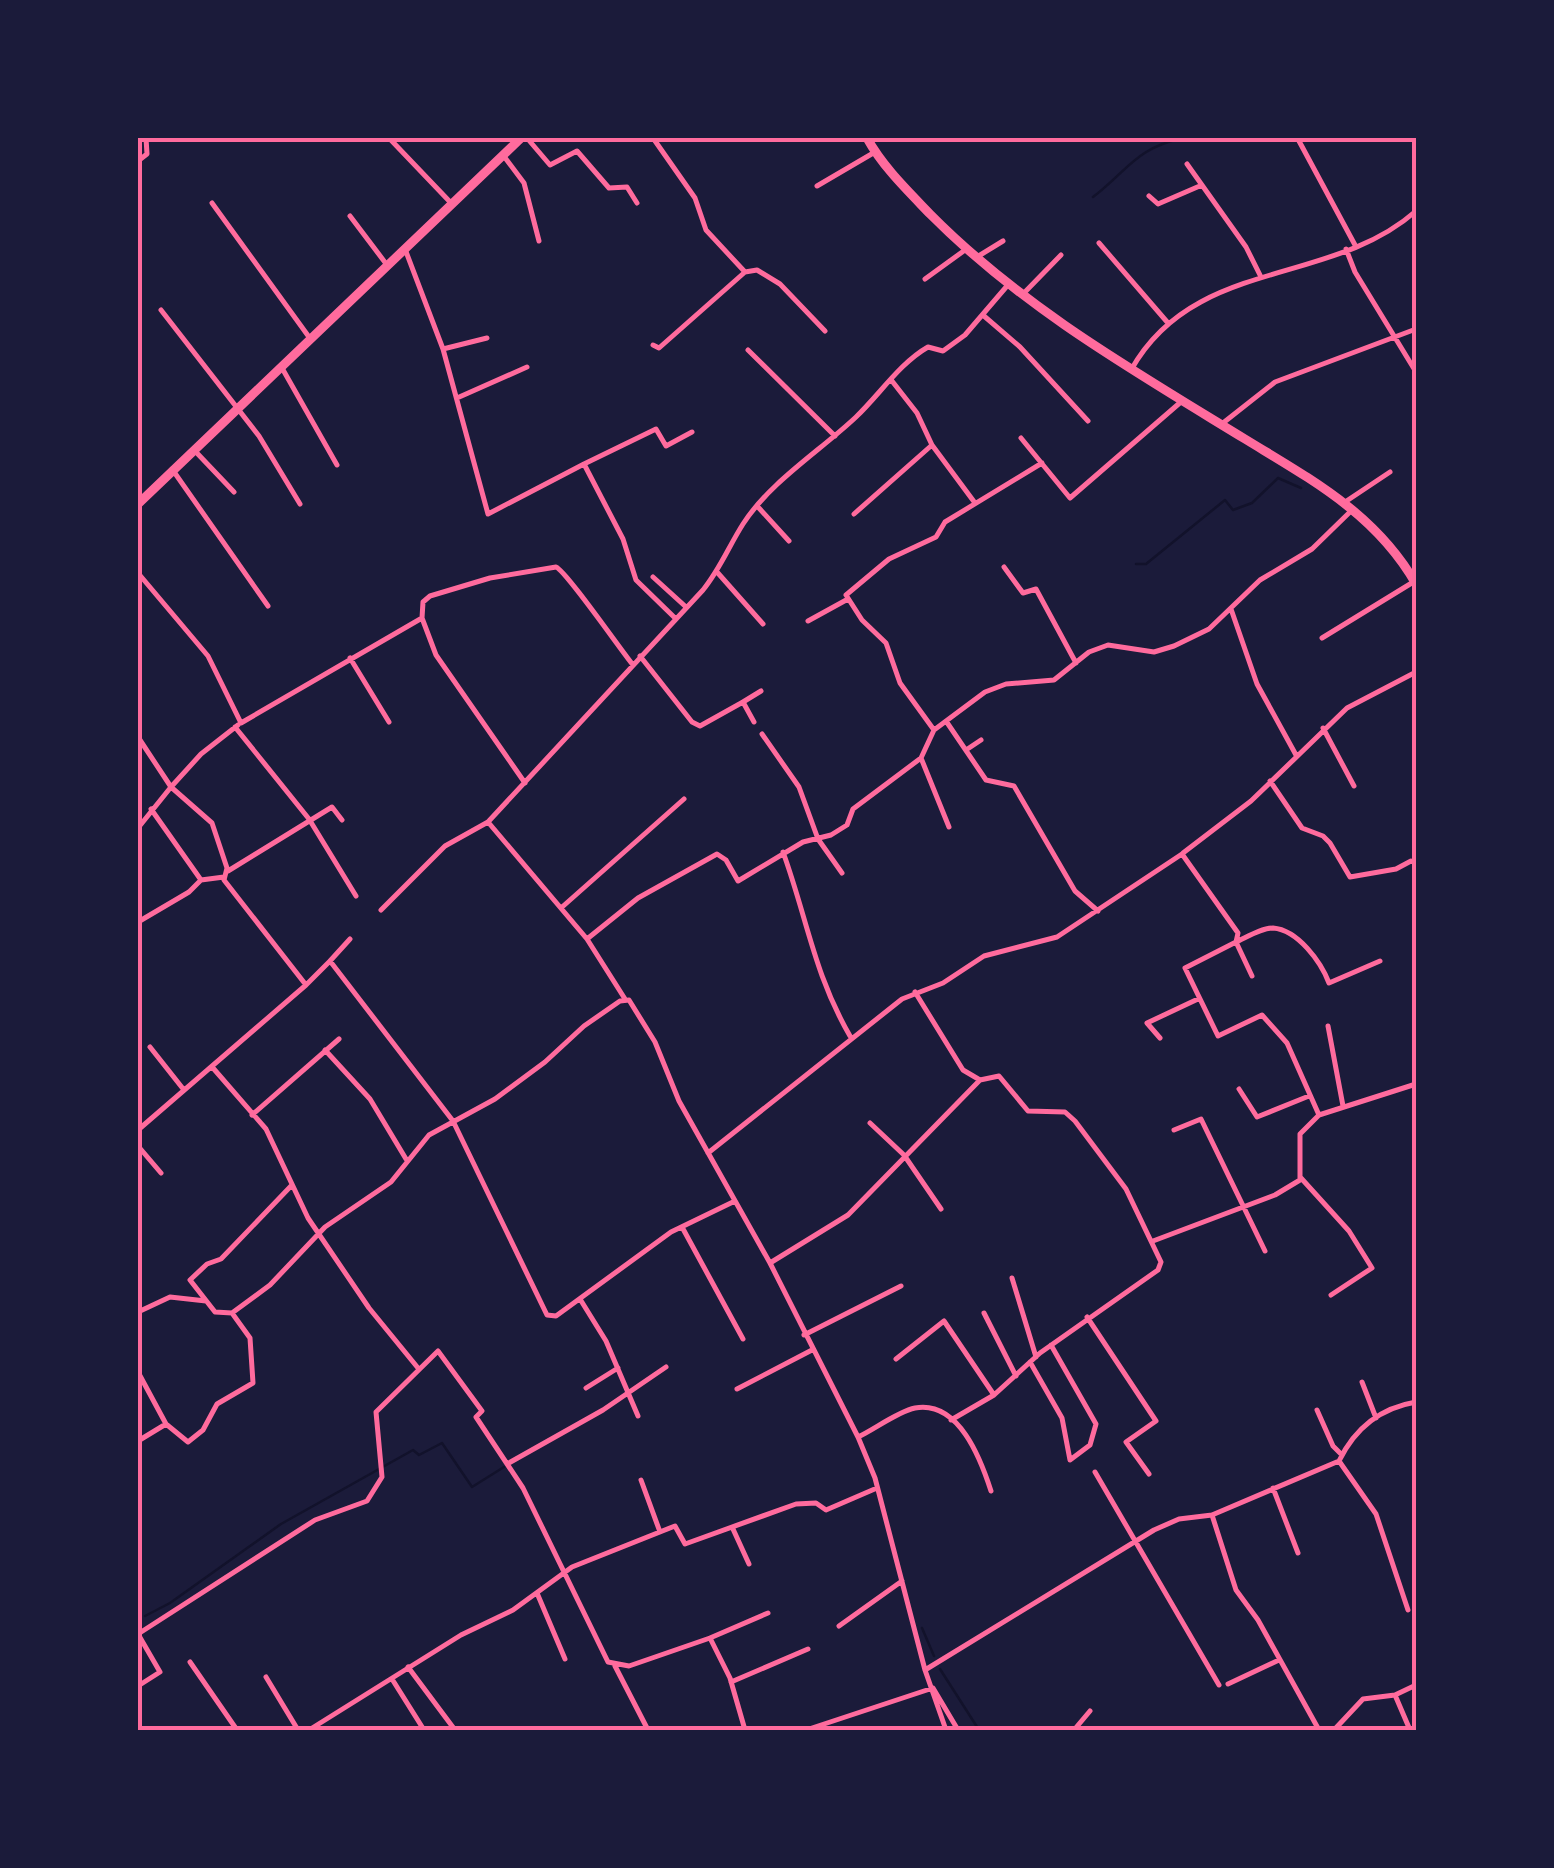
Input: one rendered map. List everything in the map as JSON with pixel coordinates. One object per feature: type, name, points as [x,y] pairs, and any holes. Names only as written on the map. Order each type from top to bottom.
[{"type":"highway","points":[[138,504],[280,365],[524,138]]},
{"type":"highway","points":[[868,138],[875,152],[965,250],[1007,286],[1131,370],[1349,505],[1412,565],[1416,582]]},
{"type":"street","points":[[138,161],[148,154],[146,138]]},
{"type":"street","points":[[389,138],[452,204]]},
{"type":"street","points":[[396,145],[402,138]]},
{"type":"street","points":[[524,138],[550,165],[577,151],[609,188],[626,187],[637,203]]},
{"type":"street","points":[[653,138],[694,198],[706,230],[745,272]]},
{"type":"street","points":[[1300,139],[1355,245]]},
{"type":"street","points":[[817,186],[875,152]]},
{"type":"street","points":[[502,155],[524,183],[539,241]]},
{"type":"street","points":[[1187,164],[1256,262],[1260,276]]},
{"type":"street","points":[[1149,196],[1158,204],[1166,203],[1202,185]]},
{"type":"street","points":[[212,203],[310,337]]},
{"type":"street","points":[[1131,370],[1146,343],[1168,324],[1226,288],[1346,249],[1416,211]]},
{"type":"street","points":[[350,216],[387,265]]},
{"type":"street","points":[[974,258],[1004,241]]},
{"type":"street","points":[[1099,243],[1168,324]]},
{"type":"street","points":[[404,249],[443,349],[488,514],[656,428],[666,446],[692,432]]},
{"type":"street","points":[[1346,249],[1355,272],[1416,372]]},
{"type":"street","points":[[926,279],[965,250]]},
{"type":"street","points":[[1021,296],[1061,255]]},
{"type":"street","points":[[653,345],[660,348],[745,272],[757,270],[780,284],[824,331]]},
{"type":"street","points":[[381,910],[445,846],[488,822],[578,730],[718,572],[743,524],[758,507],[892,381],[914,355],[928,347],[943,351],[984,316],[1007,286]]},
{"type":"street","points":[[161,310],[285,474],[300,504]]},
{"type":"street","points":[[984,316],[1020,346],[1088,421]]},
{"type":"street","points":[[1220,424],[1275,382],[1315,363],[1416,328]]},
{"type":"street","points":[[443,349],[487,338]]},
{"type":"street","points":[[748,350],[835,436]]},
{"type":"street","points":[[280,365],[337,466]]},
{"type":"street","points":[[456,398],[526,367]]},
{"type":"street","points":[[892,381],[975,504]]},
{"type":"street","points":[[1021,438],[1070,498],[1182,401]]},
{"type":"street","points":[[854,514],[932,445]]},
{"type":"street","points":[[193,449],[234,492]]},
{"type":"street","points":[[934,730],[900,683],[886,642],[846,596],[878,567],[936,537],[945,522],[1042,463]]},
{"type":"street","points":[[584,464],[623,539],[636,580],[675,618]]},
{"type":"street","points":[[172,469],[268,606]]},
{"type":"street","points":[[588,939],[638,898],[717,854],[738,881],[784,852],[847,825],[853,809],[921,758],[934,730],[982,694],[1006,684],[1054,680],[1108,645],[1154,652],[1209,628],[1260,580],[1312,548],[1349,505],[1390,472]]},
{"type":"street","points":[[758,507],[789,541]]},
{"type":"street","points":[[524,782],[436,655],[422,618],[422,602],[490,578],[556,567],[564,570],[591,613],[633,664]]},
{"type":"street","points":[[1004,567],[1023,593],[1036,589],[1076,664]]},
{"type":"street","points":[[718,572],[763,624]]},
{"type":"street","points":[[138,573],[202,647],[238,725],[309,819],[356,896]]},
{"type":"street","points":[[653,577],[686,607]]},
{"type":"street","points":[[1322,638],[1416,582]]},
{"type":"street","points":[[808,621],[848,599]]},
{"type":"street","points":[[1231,609],[1258,684],[1296,755]]},
{"type":"street","points":[[138,828],[172,787],[238,725],[422,618]]},
{"type":"street","points":[[640,656],[700,726],[761,691]]},
{"type":"street","points":[[350,658],[389,722]]},
{"type":"street","points":[[708,1152],[850,1036],[915,992],[943,983],[984,956],[1058,937],[1098,911],[1182,854],[1270,782],[1347,708],[1416,672]]},
{"type":"street","points":[[743,702],[754,722]]},
{"type":"street","points":[[946,720],[986,780],[1014,786],[1075,892],[1098,911]]},
{"type":"street","points":[[1322,728],[1354,786]]},
{"type":"street","points":[[762,734],[799,787],[818,838],[842,872]]},
{"type":"street","points":[[138,737],[172,787],[212,822],[225,875],[270,944],[306,985]]},
{"type":"street","points":[[966,750],[981,740]]},
{"type":"street","points":[[921,758],[949,827]]},
{"type":"street","points":[[1270,782],[1302,828],[1330,844],[1350,877],[1396,870],[1411,860],[1416,863]]},
{"type":"street","points":[[561,908],[684,800]]},
{"type":"street","points":[[138,922],[202,880],[225,875],[332,807],[342,820]]},
{"type":"street","points":[[151,809],[202,880]]},
{"type":"street","points":[[488,822],[588,939],[655,1042],[679,1101],[770,1263],[858,1438],[878,1488],[925,1670],[946,1730]]},
{"type":"street","points":[[784,852],[804,908],[825,993],[850,1036]]},
{"type":"street","points":[[1182,854],[1238,933],[1236,942],[1252,976]]},
{"type":"street","points":[[1319,1114],[1287,1043],[1273,1024],[1262,1015],[1218,1036],[1184,968],[1263,930],[1287,932],[1322,966],[1329,982],[1380,961]]},
{"type":"street","points":[[138,1130],[277,1012],[350,939]]},
{"type":"street","points":[[330,961],[454,1120],[539,1305],[552,1317],[682,1226],[735,1201]]},
{"type":"street","points":[[915,992],[963,1070],[980,1080]]},
{"type":"street","points":[[291,1186],[220,1259],[207,1264],[190,1280],[215,1312],[232,1312],[270,1286],[321,1234],[391,1182],[429,1135],[494,1099],[545,1062],[584,1026],[625,999]]},
{"type":"street","points":[[1160,1038],[1146,1023],[1198,999]]},
{"type":"street","points":[[1328,1026],[1343,1106]]},
{"type":"street","points":[[252,1115],[339,1040]]},
{"type":"street","points":[[150,1047],[184,1090]]},
{"type":"street","points":[[326,1050],[370,1099],[406,1159]]},
{"type":"street","points":[[213,1068],[277,1146],[291,1186],[321,1234],[370,1308],[419,1369]]},
{"type":"street","points":[[770,1263],[848,1214],[980,1080],[999,1076],[1028,1111],[1065,1112],[1126,1189],[1161,1262],[1158,1270],[1051,1345],[994,1395],[951,1420]]},
{"type":"street","points":[[1331,1295],[1372,1268],[1349,1231],[1301,1178],[1300,1134],[1319,1114],[1416,1084]]},
{"type":"street","points":[[1239,1088],[1257,1117],[1309,1096]]},
{"type":"street","points":[[1174,1130],[1201,1119],[1266,1251]]},
{"type":"street","points":[[870,1124],[904,1155],[941,1208]]},
{"type":"street","points":[[138,1146],[161,1173]]},
{"type":"street","points":[[1153,1241],[1276,1195],[1301,1178]]},
{"type":"street","points":[[682,1226],[742,1339]]},
{"type":"street","points":[[1012,1278],[1033,1360],[1062,1418],[1070,1460],[1090,1446],[1096,1424],[1051,1345]]},
{"type":"street","points":[[804,1334],[901,1286]]},
{"type":"street","points":[[138,1312],[170,1297],[207,1302]]},
{"type":"street","points":[[580,1299],[618,1368],[638,1416]]},
{"type":"street","points":[[138,1372],[166,1424],[181,1441],[188,1442],[203,1430],[217,1404],[254,1382],[250,1338],[232,1312]]},
{"type":"street","points":[[984,1313],[1016,1376]]},
{"type":"street","points":[[1088,1317],[1156,1421],[1126,1442],[1149,1474]]},
{"type":"street","points":[[896,1359],[944,1321],[994,1395]]},
{"type":"street","points":[[737,1389],[812,1350]]},
{"type":"street","points":[[138,1686],[160,1672],[138,1634],[315,1520],[367,1501],[382,1476],[376,1412],[438,1352],[482,1411],[476,1417],[533,1508],[604,1656],[615,1665],[648,1730]]},
{"type":"street","points":[[507,1464],[666,1367]]},
{"type":"street","points":[[586,1388],[618,1368]]},
{"type":"street","points":[[1362,1382],[1376,1418]]},
{"type":"street","points":[[925,1670],[1132,1542],[1179,1518],[1212,1515],[1341,1458],[1352,1436],[1376,1418],[1392,1407],[1416,1402]]},
{"type":"street","points":[[858,1438],[916,1408],[933,1410],[951,1420],[980,1457],[991,1490]]},
{"type":"street","points":[[1317,1410],[1333,1446],[1376,1514],[1408,1610]]},
{"type":"street","points":[[138,1441],[166,1424]]},
{"type":"street","points":[[1095,1472],[1132,1542],[1219,1685]]},
{"type":"street","points":[[641,1480],[660,1532]]},
{"type":"street","points":[[309,1730],[408,1667],[537,1593],[572,1567],[675,1526],[685,1544],[796,1504],[816,1503],[826,1510],[878,1488]]},
{"type":"street","points":[[1273,1488],[1298,1553]]},
{"type":"street","points":[[1212,1515],[1236,1590],[1319,1730]]},
{"type":"street","points":[[733,1529],[748,1564]]},
{"type":"street","points":[[839,1626],[902,1581]]},
{"type":"street","points":[[537,1593],[566,1659]]},
{"type":"street","points":[[615,1665],[629,1666],[768,1613]]},
{"type":"street","points":[[710,1638],[731,1682],[745,1730]]},
{"type":"street","points":[[731,1682],[808,1649]]},
{"type":"street","points":[[1228,1684],[1279,1660]]},
{"type":"street","points":[[190,1662],[237,1730]]},
{"type":"street","points":[[408,1667],[455,1730]]},
{"type":"street","points":[[266,1677],[298,1730]]},
{"type":"street","points":[[392,1679],[424,1730]]},
{"type":"street","points":[[1334,1730],[1363,1699],[1395,1695],[1416,1684]]},
{"type":"street","points":[[806,1730],[933,1688]]},
{"type":"street","points":[[933,1688],[958,1730]]},
{"type":"street","points":[[1395,1695],[1410,1730]]},
{"type":"street","points":[[1074,1730],[1090,1711]]},
{"type":"waterway","points":[[1093,197],[1143,154],[1183,138]]},
{"type":"waterway","points":[[1136,564],[1146,564],[1225,500],[1233,510],[1252,503],[1278,478],[1301,488]]},
{"type":"waterway","points":[[145,1616],[170,1603],[281,1524],[413,1450],[419,1455],[442,1443],[472,1487],[504,1467]]},
{"type":"waterway","points":[[922,1628],[934,1656]]},
{"type":"waterway","points":[[940,1669],[979,1730]]}]
